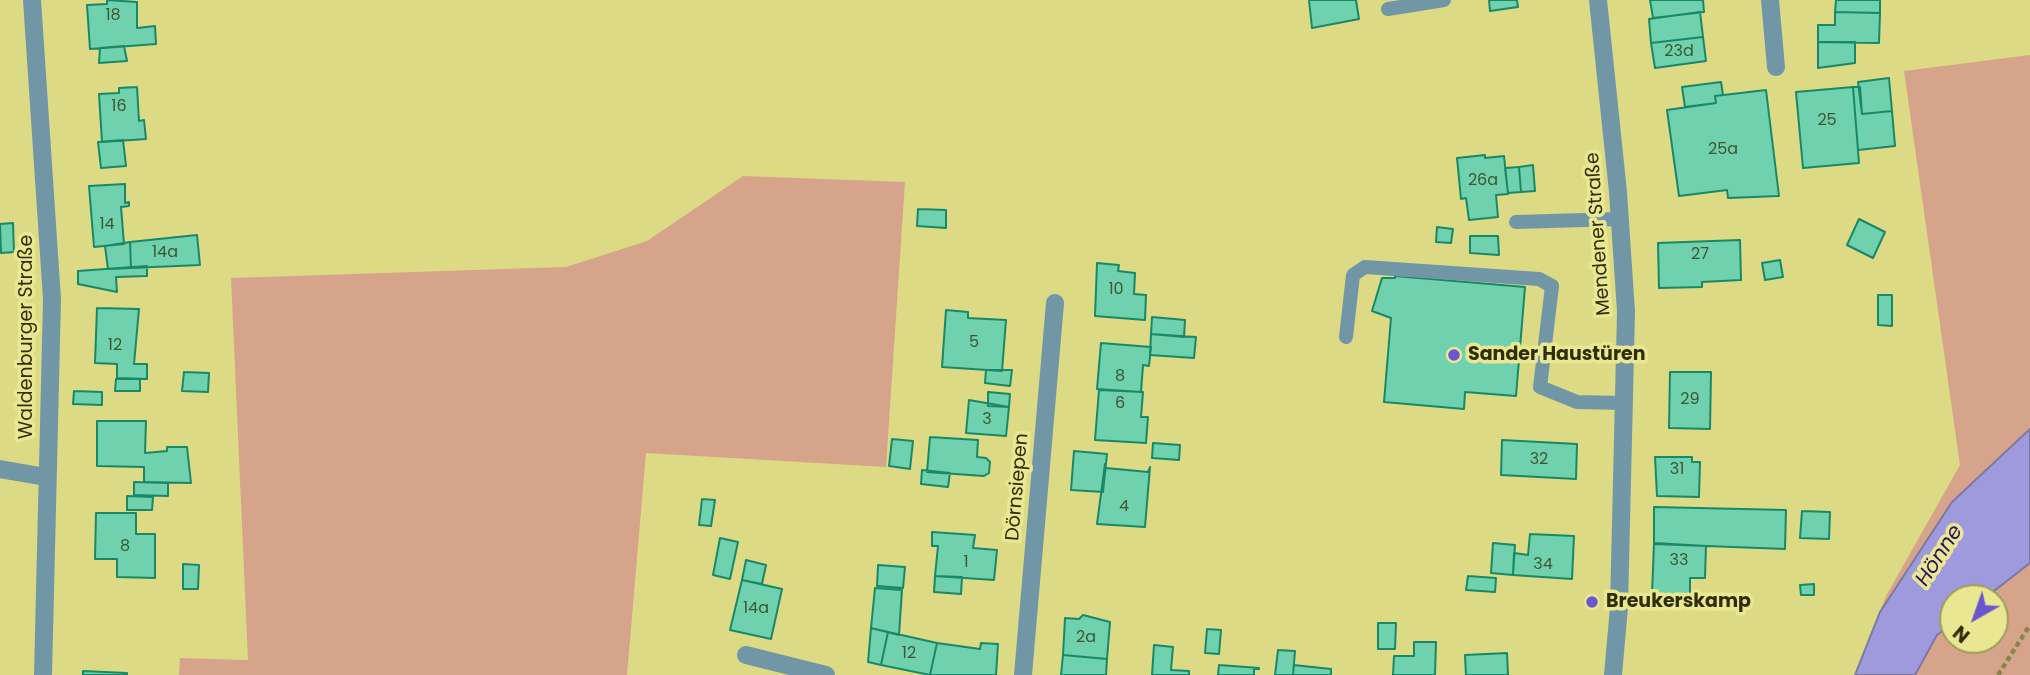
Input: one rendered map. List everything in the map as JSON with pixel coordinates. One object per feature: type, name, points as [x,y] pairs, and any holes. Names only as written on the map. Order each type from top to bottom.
[{"type":"street","name":"Waldenburger Straße","points":[[32,0],[52,299],[43,675]]},
{"type":"street","name":"Mendener Straße","points":[[1598,0],[1625,277],[1625,404],[1619,607],[1613,675]]},
{"type":"street","points":[[1770,0],[1776,67]]},
{"type":"street","name":"Dörnsiepen","points":[[1023,675],[1055,303]]},
{"type":"street","points":[[0,469],[46,477]]},
{"type":"street","points":[[746,655],[826,675]]},
{"type":"lane","points":[[1388,9],[1444,0]]},
{"type":"lane","points":[[1516,222],[1620,219]]},
{"type":"lane","points":[[1346,337],[1353,275],[1365,267],[1539,279],[1552,286],[1540,387],[1577,402],[1625,404]]},
{"type":"path","points":[[1998,675],[2030,625]]},
{"type":"shaded area","points":[[2030,55],[2030,675],[1855,675],[1886,596],[1960,465],[1904,71]]},
{"type":"shaded area","points":[[743,176],[905,182],[886,467],[646,453],[627,675],[179,675],[180,658],[248,660],[231,278],[566,267],[647,241]]},
{"type":"water","name":"Hönne","points":[[2030,429],[2030,563],[2003,584],[1939,584],[1939,634],[1915,675],[1855,675],[1880,612],[1952,502]]},
{"type":"building","points":[[107,0],[137,2],[137,28],[155,26],[156,44],[90,49],[87,5],[107,4]]},
{"type":"building","points":[[1309,0],[1356,0],[1359,19],[1312,28]]},
{"type":"building","points":[[1489,0],[1517,0],[1518,7],[1490,11]]},
{"type":"building","points":[[1650,0],[1703,0],[1704,12],[1653,18]]},
{"type":"building","points":[[1836,0],[1880,0],[1880,13],[1835,12]]},
{"type":"building","points":[[1700,12],[1703,37],[1651,43],[1649,19]]},
{"type":"building","points":[[1835,12],[1880,13],[1879,43],[1818,42],[1818,25],[1835,25]]},
{"type":"building","points":[[1703,37],[1706,61],[1655,68],[1651,43]]},
{"type":"building","points":[[1818,42],[1855,42],[1855,63],[1818,68]]},
{"type":"building","points":[[124,46],[127,61],[99,63],[100,48]]},
{"type":"building","points":[[1889,78],[1892,111],[1862,114],[1858,82]]},
{"type":"building","points":[[1721,82],[1723,95],[1715,96],[1716,103],[1685,107],[1682,87]]},
{"type":"building","points":[[137,87],[139,121],[144,120],[146,139],[102,142],[99,94],[119,93],[119,88]]},
{"type":"building","points":[[1853,87],[1860,87],[1862,114],[1892,111],[1895,146],[1858,150]]},
{"type":"building","points":[[1853,87],[1859,163],[1803,168],[1796,92]]},
{"type":"building","points":[[1766,90],[1779,196],[1728,198],[1727,190],[1679,196],[1667,110],[1716,103],[1715,96]]},
{"type":"building","points":[[123,140],[126,166],[101,168],[98,142]]},
{"type":"building","points":[[1485,155],[1485,158],[1504,156],[1508,194],[1496,195],[1498,217],[1469,220],[1466,198],[1461,199],[1457,158]]},
{"type":"building","points":[[1533,165],[1535,191],[1521,192],[1519,167]]},
{"type":"building","points":[[1519,167],[1521,192],[1508,193],[1505,168]]},
{"type":"building","points":[[125,184],[125,203],[129,202],[129,206],[121,207],[124,244],[94,247],[89,186]]},
{"type":"building","points":[[918,209],[946,210],[946,228],[917,226]]},
{"type":"building","points":[[1859,219],[1885,232],[1873,258],[1847,245]]},
{"type":"building","points":[[13,223],[14,252],[1,253],[0,224]]},
{"type":"building","points":[[1437,227],[1453,229],[1451,243],[1436,242]]},
{"type":"building","points":[[197,235],[200,265],[131,268],[130,242]]},
{"type":"building","points":[[1470,236],[1498,236],[1499,255],[1470,253]]},
{"type":"building","points":[[1740,240],[1741,280],[1702,282],[1702,287],[1659,288],[1658,243]]},
{"type":"building","points":[[130,242],[131,268],[108,269],[105,246]]},
{"type":"building","points":[[1780,260],[1783,277],[1765,280],[1762,263]]},
{"type":"building","points":[[1097,263],[1119,265],[1118,271],[1135,273],[1134,294],[1146,295],[1145,320],[1095,316]]},
{"type":"building","points":[[147,266],[147,276],[116,277],[117,292],[78,284],[78,271]]},
{"type":"building","name":"Sander Haustüren","points":[[1395,276],[1525,287],[1516,396],[1465,392],[1464,409],[1384,402],[1391,318],[1372,311],[1382,278]]},
{"type":"building","points":[[1878,295],[1892,295],[1892,326],[1878,325]]},
{"type":"building","points":[[97,308],[139,309],[134,364],[147,364],[147,379],[117,378],[117,364],[95,363]]},
{"type":"building","points":[[946,310],[968,312],[968,318],[1006,320],[1002,371],[942,367]]},
{"type":"building","points":[[1152,317],[1185,320],[1184,337],[1151,334]]},
{"type":"building","points":[[1151,334],[1196,337],[1194,358],[1150,355]]},
{"type":"building","points":[[1101,343],[1151,347],[1149,366],[1143,365],[1141,392],[1097,389]]},
{"type":"building","points":[[986,370],[1012,370],[1010,386],[985,383]]},
{"type":"building","points":[[184,372],[209,373],[208,392],[182,391]]},
{"type":"building","points":[[1670,372],[1711,372],[1710,429],[1669,428]]},
{"type":"building","points":[[116,379],[140,379],[140,391],[115,391]]},
{"type":"building","points":[[1099,390],[1143,392],[1141,417],[1148,417],[1146,443],[1095,440]]},
{"type":"building","points":[[74,391],[102,392],[102,405],[73,404]]},
{"type":"building","points":[[988,392],[1010,394],[1009,407],[988,406]]},
{"type":"building","points":[[969,400],[1009,407],[1006,436],[966,433]]},
{"type":"building","points":[[97,421],[146,421],[145,453],[167,451],[167,447],[187,447],[191,483],[144,482],[144,467],[97,466]]},
{"type":"building","points":[[930,437],[978,440],[977,457],[986,458],[990,462],[989,473],[984,476],[927,472]]},
{"type":"building","points":[[892,439],[913,441],[910,469],[889,466]]},
{"type":"building","points":[[1502,440],[1577,444],[1576,479],[1501,475]]},
{"type":"building","points":[[1153,443],[1180,445],[1179,460],[1152,458]]},
{"type":"building","points":[[1074,451],[1107,454],[1103,492],[1071,490]]},
{"type":"building","points":[[1655,457],[1692,457],[1692,462],[1700,462],[1699,497],[1657,496]]},
{"type":"building","points":[[1105,464],[1106,468],[1148,472],[1150,467],[1145,527],[1097,524]]},
{"type":"building","points":[[922,470],[950,473],[948,487],[921,484]]},
{"type":"building","points":[[134,482],[168,483],[168,496],[134,495]]},
{"type":"building","points":[[127,496],[153,497],[152,510],[127,510]]},
{"type":"building","points":[[702,499],[715,500],[711,526],[699,525]]},
{"type":"building","points":[[1654,507],[1786,510],[1785,549],[1654,544]]},
{"type":"building","points":[[1802,511],[1830,512],[1829,539],[1800,538]]},
{"type":"building","points":[[96,513],[136,513],[136,534],[155,534],[155,578],[117,577],[117,559],[95,559]]},
{"type":"building","points":[[932,532],[975,535],[973,548],[997,550],[994,580],[935,576],[938,546],[932,546]]},
{"type":"building","points":[[1530,534],[1574,536],[1572,579],[1513,575],[1514,553],[1528,555]]},
{"type":"building","points":[[720,538],[738,542],[730,579],[713,575]]},
{"type":"building","points":[[1493,543],[1515,545],[1513,575],[1491,573]]},
{"type":"building","points":[[1654,543],[1706,546],[1705,578],[1690,578],[1690,595],[1652,594]]},
{"type":"building","points":[[746,560],[766,565],[762,584],[742,580]]},
{"type":"building","points":[[183,564],[199,565],[198,589],[183,589]]},
{"type":"building","points":[[878,565],[905,567],[903,588],[877,586]]},
{"type":"building","points":[[935,576],[962,577],[961,594],[934,592]]},
{"type":"building","points":[[1468,576],[1496,578],[1495,592],[1466,590]]},
{"type":"building","points":[[742,580],[782,589],[771,639],[730,630]]},
{"type":"building","points":[[1814,584],[1814,595],[1801,595],[1800,585]]},
{"type":"building","points":[[875,588],[902,590],[899,635],[871,628]]},
{"type":"building","points":[[1083,615],[1110,622],[1107,659],[1063,655],[1065,618],[1079,619]]},
{"type":"building","points":[[1378,623],[1396,623],[1395,649],[1378,649]]},
{"type":"building","points":[[871,628],[888,632],[881,665],[868,662]]},
{"type":"building","points":[[1207,629],[1221,630],[1219,654],[1205,653]]},
{"type":"building","points":[[888,632],[937,643],[930,675],[881,665]]},
{"type":"building","points":[[1414,642],[1436,642],[1435,675],[1393,675],[1394,656],[1414,656]]},
{"type":"building","points":[[937,643],[980,649],[981,643],[998,644],[996,675],[930,675]]},
{"type":"building","points":[[1154,645],[1173,647],[1171,670],[1189,671],[1189,675],[1152,675]]},
{"type":"building","points":[[1278,650],[1295,651],[1293,675],[1275,675]]},
{"type":"building","points":[[1507,653],[1508,675],[1466,675],[1465,655]]},
{"type":"building","points":[[1063,655],[1107,659],[1106,675],[1061,675]]},
{"type":"building","points":[[1219,665],[1259,669],[1254,669],[1254,675],[1218,675]]},
{"type":"building","points":[[1294,665],[1331,669],[1331,675],[1293,675]]},
{"type":"building","points":[[83,671],[127,673],[127,675],[83,675]]},
{"type":"place","name":"Sander Haustüren","points":[[1454,355]]},
{"type":"place","name":"Breukerskamp","points":[[1592,602]]}]
